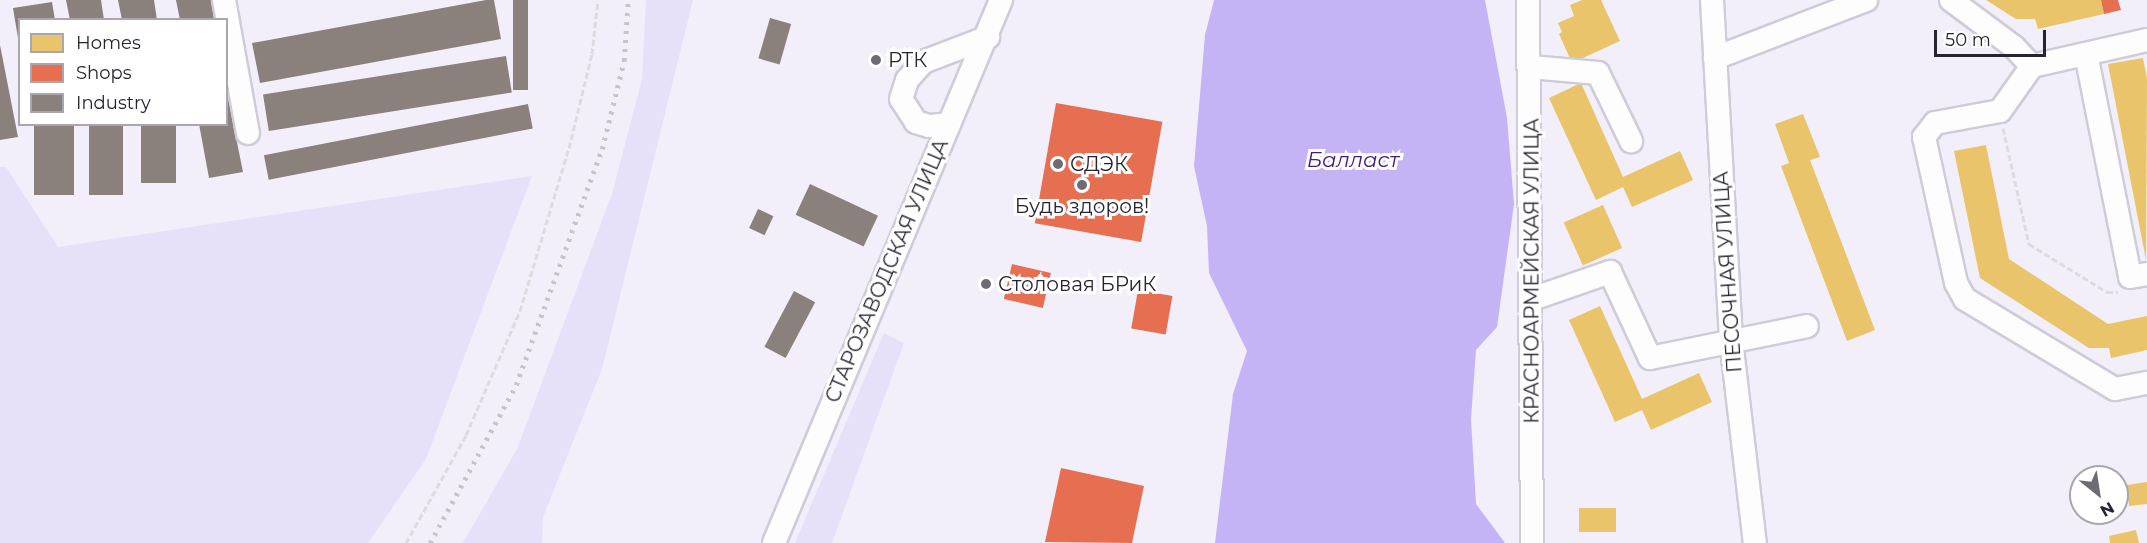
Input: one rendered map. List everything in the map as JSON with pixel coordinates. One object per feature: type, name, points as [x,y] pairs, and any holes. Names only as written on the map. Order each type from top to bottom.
[{"type":"street","points":[[224,0],[227,18]]},
{"type":"street","name":"СТАРОЗАВОДСКАЯ УЛИЦА","points":[[774,543],[949,124],[988,37],[1001,0]]},
{"type":"street","name":"КРАСНОАРМЕЙСКАЯ УЛИЦА","points":[[1528,0],[1531,67],[1532,543]]},
{"type":"street","name":"ПЕСОЧНАЯ УЛИЦА","points":[[1712,0],[1731,340],[1755,543]]},
{"type":"street","points":[[1715,58],[1866,0]]},
{"type":"street","points":[[1951,0],[2014,47],[2032,66]]},
{"type":"street","points":[[228,22],[248,133]]},
{"type":"street","points":[[949,124],[929,126],[911,116],[901,99],[907,80],[923,62],[988,37]]},
{"type":"street","points":[[2147,40],[2032,66],[2000,111],[1935,123],[1924,137],[1956,284],[1965,299],[2115,389],[2147,383]]},
{"type":"street","points":[[2086,54],[2139,275]]},
{"type":"street","points":[[1531,67],[1598,73],[1631,141]]},
{"type":"street","points":[[1532,300],[1610,272],[1650,358],[1807,326]]},
{"type":"path","points":[[406,543],[466,435],[520,311],[569,148],[592,54],[598,0]]},
{"type":"path","points":[[2000,111],[2029,244],[2107,292],[2131,289],[2139,275]]},
{"type":"shaded area","points":[[646,0],[693,0],[602,369],[543,517],[542,543],[463,543],[517,449],[612,194],[642,79]]},
{"type":"shaded area","points":[[0,167],[6,167],[58,247],[532,176],[426,459],[368,543],[0,543]]},
{"type":"shaded area","points":[[884,333],[904,343],[832,543],[795,543]]},
{"type":"water","name":"Балласт","points":[[1214,0],[1485,0],[1507,118],[1514,204],[1497,327],[1476,350],[1471,419],[1476,504],[1505,543],[1215,543],[1233,394],[1247,351],[1209,273],[1207,226],[1194,166],[1205,35]]},
{"type":"building: Homes","points":[[1582,0],[1601,0],[1620,41],[1572,63],[1559,34],[1562,32],[1558,23],[1574,16],[1570,5]]},
{"type":"building: Homes","points":[[1986,0],[2101,0],[2104,14],[2038,29],[2035,19],[2016,19]]},
{"type":"building: Homes","points":[[2143,58],[2147,79],[2146,260],[2108,64]]},
{"type":"building: Homes","points":[[1581,83],[1623,177],[1680,151],[1693,180],[1632,207],[1623,187],[1596,200],[1549,98]]},
{"type":"building: Homes","points":[[1803,114],[1820,157],[1810,160],[1875,330],[1847,341],[1781,166],[1789,163],[1775,124]]},
{"type":"building: Homes","points":[[1986,145],[2009,259],[2108,324],[2147,316],[2147,350],[2111,358],[2109,348],[2089,348],[1980,278],[1954,151]]},
{"type":"building: Homes","points":[[1603,205],[1622,248],[1583,265],[1564,222]]},
{"type":"building: Homes","points":[[1600,306],[1642,399],[1699,373],[1712,402],[1651,430],[1642,410],[1615,422],[1569,320]]},
{"type":"building: Homes","points":[[2147,482],[2147,504],[2129,506],[2129,485]]},
{"type":"building: Homes","points":[[1579,508],[1616,508],[1616,532],[1579,532]]},
{"type":"building: Homes","points":[[2136,530],[2139,543],[2110,543],[2109,536]]},
{"type":"building: Shops","points":[[2101,0],[2118,0],[2121,10],[2104,14]]},
{"type":"building: Shops","points":[[1056,103],[1162,122],[1141,242],[1035,223]]},
{"type":"building: Shops","points":[[1012,264],[1051,273],[1043,308],[1004,299]]},
{"type":"building: Shops","points":[[1138,290],[1172,296],[1166,334],[1131,328]]},
{"type":"building: Shops","points":[[1061,468],[1144,486],[1132,543],[1045,542]]},
{"type":"building: Industry","points":[[66,0],[101,0],[104,18],[70,18]]},
{"type":"building: Industry","points":[[118,0],[154,0],[157,18],[122,18]]},
{"type":"building: Industry","points":[[176,0],[212,0],[215,18],[180,18]]},
{"type":"building: Industry","points":[[494,0],[501,39],[260,83],[252,43]]},
{"type":"building: Industry","points":[[513,0],[528,0],[528,90],[513,90]]},
{"type":"building: Industry","points":[[52,2],[55,18],[18,18],[18,38],[13,8]]},
{"type":"building: Industry","points":[[770,18],[791,24],[780,64],[758,58]]},
{"type":"building: Industry","points":[[0,45],[18,137],[0,140]]},
{"type":"building: Industry","points":[[506,56],[512,93],[269,131],[263,94]]},
{"type":"building: Industry","points":[[228,98],[243,172],[209,178],[199,126],[228,126]]},
{"type":"building: Industry","points":[[528,104],[533,129],[269,180],[264,155]]},
{"type":"building: Industry","points":[[34,126],[74,126],[74,195],[34,195]]},
{"type":"building: Industry","points":[[89,126],[123,126],[123,195],[89,195]]},
{"type":"building: Industry","points":[[141,126],[176,126],[176,183],[141,183]]},
{"type":"building: Industry","points":[[810,184],[878,216],[864,247],[796,215]]},
{"type":"building: Industry","points":[[758,209],[773,216],[765,235],[749,228]]},
{"type":"building: Industry","points":[[794,291],[815,302],[786,358],[764,347]]},
{"type":"railway","points":[[430,543],[516,385],[602,149],[624,61],[628,0]]},
{"type":"place","name":"РТК","points":[[876,60]]},
{"type":"place","name":"СДЭК","points":[[1058,164]]},
{"type":"place","name":"Будь здоров!","points":[[1082,185]]},
{"type":"place","name":"Столовая БРиК","points":[[986,284]]}]
